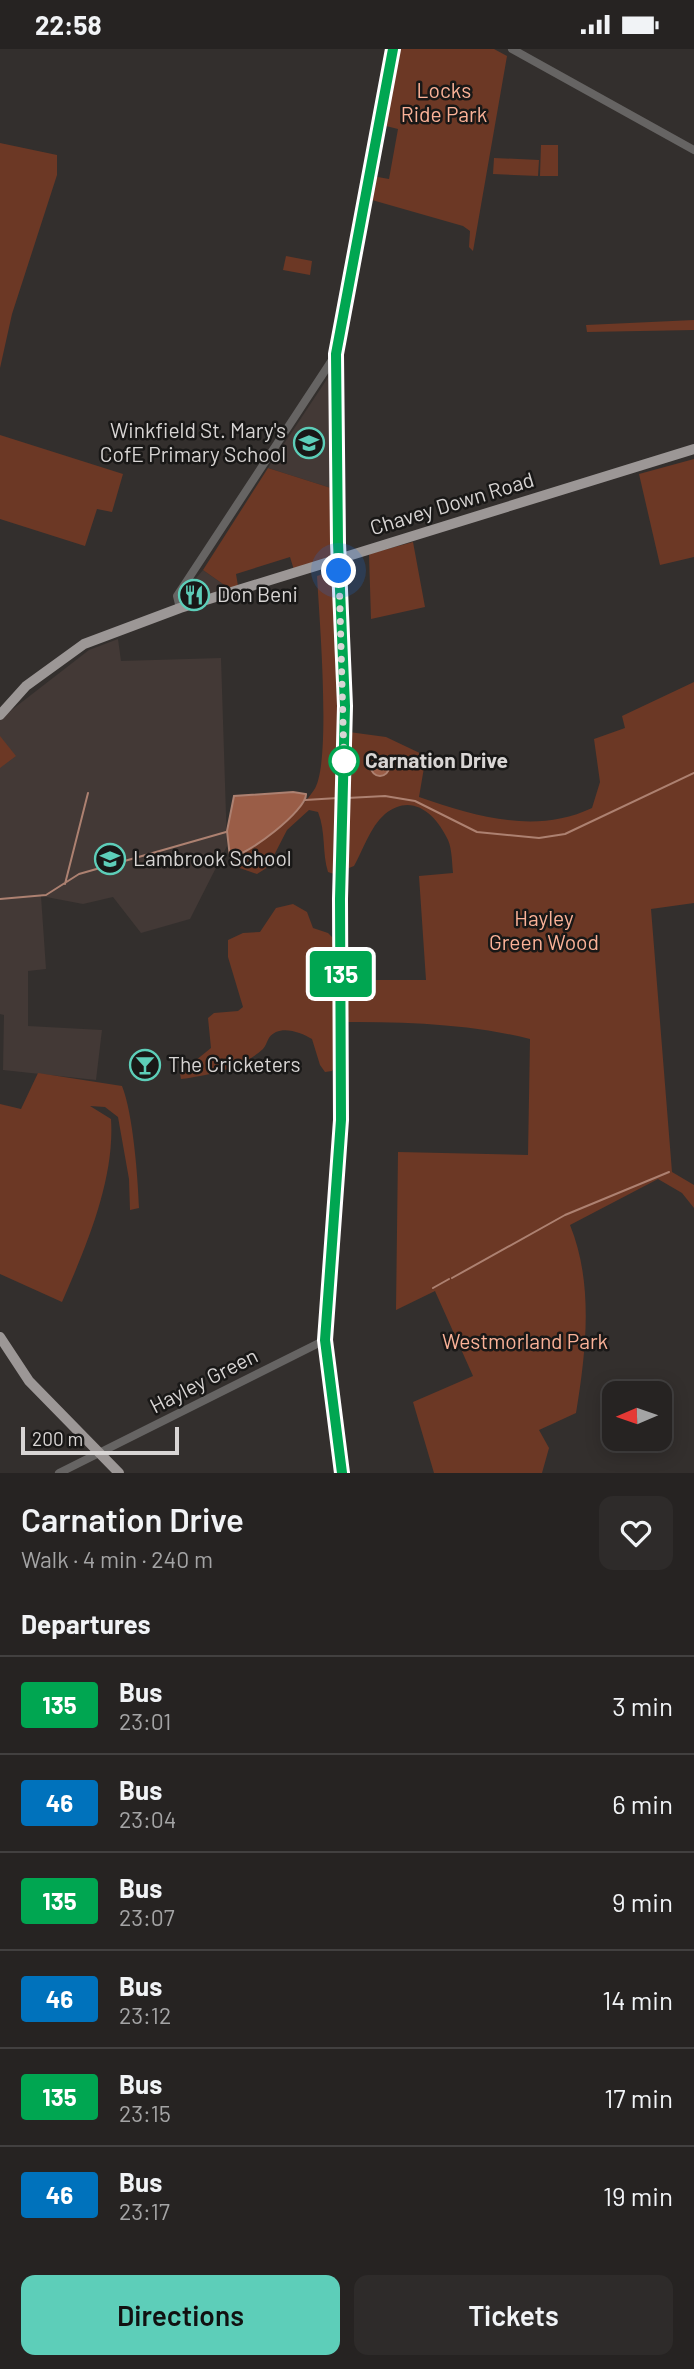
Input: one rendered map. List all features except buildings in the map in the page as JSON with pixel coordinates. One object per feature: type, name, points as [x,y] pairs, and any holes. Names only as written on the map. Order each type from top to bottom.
[{"type":"main road","points":[[342,1473],[325,1340],[341,1120],[340,899],[345,706],[339,558],[336,354],[393,49]]},
{"type":"main road","name":"Chavey Down Road","points":[[0,715],[26,686],[84,644],[180,608],[694,449]]},
{"type":"main road","points":[[0,1337],[29,1381],[119,1473]]},
{"type":"street","points":[[512,49],[694,149]]},
{"type":"street","points":[[158,617],[177,596],[336,354]]},
{"type":"street","points":[[177,596],[180,608]]},
{"type":"street","name":"Hayley Green","points":[[59,1473],[325,1340]]},
{"type":"shaded area","name":"Winkfield St. Mary's CofE Primary School","points":[[331,373],[334,489],[268,468]]},
{"type":"shaded area","points":[[203,570],[230,589],[182,605],[179,598]]},
{"type":"shaded area","name":"Lambrook School","points":[[118,639],[121,661],[221,658],[227,846],[190,919],[141,933],[113,897],[83,904],[41,896],[46,969],[28,971],[28,1026],[102,1030],[96,1080],[3,1070],[4,1015],[0,1014],[0,719],[89,650]]},
{"type":"shaded area","points":[[380,758],[386,761],[389,767],[386,773],[380,776],[374,773],[371,767],[374,761]]},
{"type":"shaded area","points":[[293,792],[306,794],[297,811],[261,841],[230,857],[227,831],[234,796]]},
{"type":"green space","name":"Locks Ride Park","points":[[399,49],[494,49],[507,56],[473,251],[469,247],[470,231],[463,226],[372,200],[368,195],[372,176],[389,179],[398,129],[382,125]]},
{"type":"green space","points":[[0,143],[57,155],[57,175],[12,314],[0,368]]},
{"type":"green space","points":[[541,145],[558,145],[558,176],[540,176]]},
{"type":"green space","points":[[494,158],[539,160],[538,176],[493,174]]},
{"type":"green space","points":[[286,256],[312,261],[310,275],[283,270]]},
{"type":"green space","points":[[694,320],[694,330],[587,332],[586,325]]},
{"type":"green space","points":[[0,435],[123,474],[112,512],[97,509],[85,546],[0,519]]},
{"type":"green space","points":[[694,459],[694,557],[660,565],[639,474]]},
{"type":"green space","points":[[268,468],[334,489],[335,556],[294,570],[290,557],[236,574],[238,586],[230,589],[203,570]]},
{"type":"green space","points":[[413,542],[425,607],[371,619],[369,554]]},
{"type":"green space","name":"Hayley Green Wood","points":[[333,571],[339,762],[349,732],[386,737],[426,756],[419,797],[462,811],[505,820],[527,821],[570,816],[592,808],[600,782],[594,739],[625,728],[622,716],[694,682],[694,903],[651,909],[672,1172],[694,1185],[694,1208],[682,1193],[658,1179],[570,1225],[578,1248],[585,1294],[583,1366],[576,1413],[539,1430],[549,1448],[542,1473],[434,1473],[413,1402],[473,1376],[435,1291],[396,1310],[398,1152],[528,1155],[530,1039],[458,1027],[336,1022],[336,1064],[332,1071],[325,1072],[320,1065],[312,1039],[285,1030],[273,1034],[263,1049],[245,1062],[213,1073],[181,1079],[180,1073],[211,1048],[208,1018],[214,1013],[238,1011],[243,1007],[228,957],[228,940],[243,933],[260,932],[276,908],[293,904],[307,912],[313,928],[328,933],[336,941],[340,980],[426,980],[419,876],[453,873],[448,840],[437,822],[422,809],[405,805],[385,814],[371,832],[354,866],[334,874],[328,872],[318,812],[309,810],[287,830],[268,867],[257,874],[234,866],[232,859],[276,828],[306,801],[314,790],[319,775],[323,721],[317,576]]},
{"type":"green space","points":[[0,736],[16,756],[0,768]]},
{"type":"green space","points":[[38,1073],[122,1086],[129,1112],[136,1163],[139,1208],[130,1210],[129,1179],[118,1117],[105,1107],[90,1106],[111,1119],[108,1166],[97,1213],[62,1302],[0,1274],[0,1104],[21,1109]]},
{"type":"waterway","points":[[347,798],[385,796],[415,801],[477,832],[539,838],[565,834],[694,773]]},
{"type":"waterway","points":[[65,884],[88,793]]},
{"type":"waterway","points":[[305,800],[338,798]]},
{"type":"waterway","points":[[0,899],[46,895],[79,874],[226,832]]},
{"type":"waterway","points":[[452,1278],[565,1215],[669,1172]]},
{"type":"waterway","points":[[433,1288],[449,1279]]},
{"type":"bus line","name":"135","points":[[342,1473],[325,1340],[341,1120],[342,1066],[340,899],[345,706],[338,543],[336,354],[366,181],[393,49]]},
{"type":"place","name":"Winkfield St. Mary's CofE Primary School","points":[[309,443]]},
{"type":"place","name":"Don Beni","points":[[194,595]]},
{"type":"place","name":"Carnation Drive","points":[[344,761]]},
{"type":"place","name":"Lambrook School","points":[[110,859]]},
{"type":"place","name":"The Cricketers","points":[[145,1065]]},
{"type":"route","points":[[339,571],[345,706],[344,761]]},
{"type":"park label","name":"Westmorland Park","points":[[525,1342]]}]
